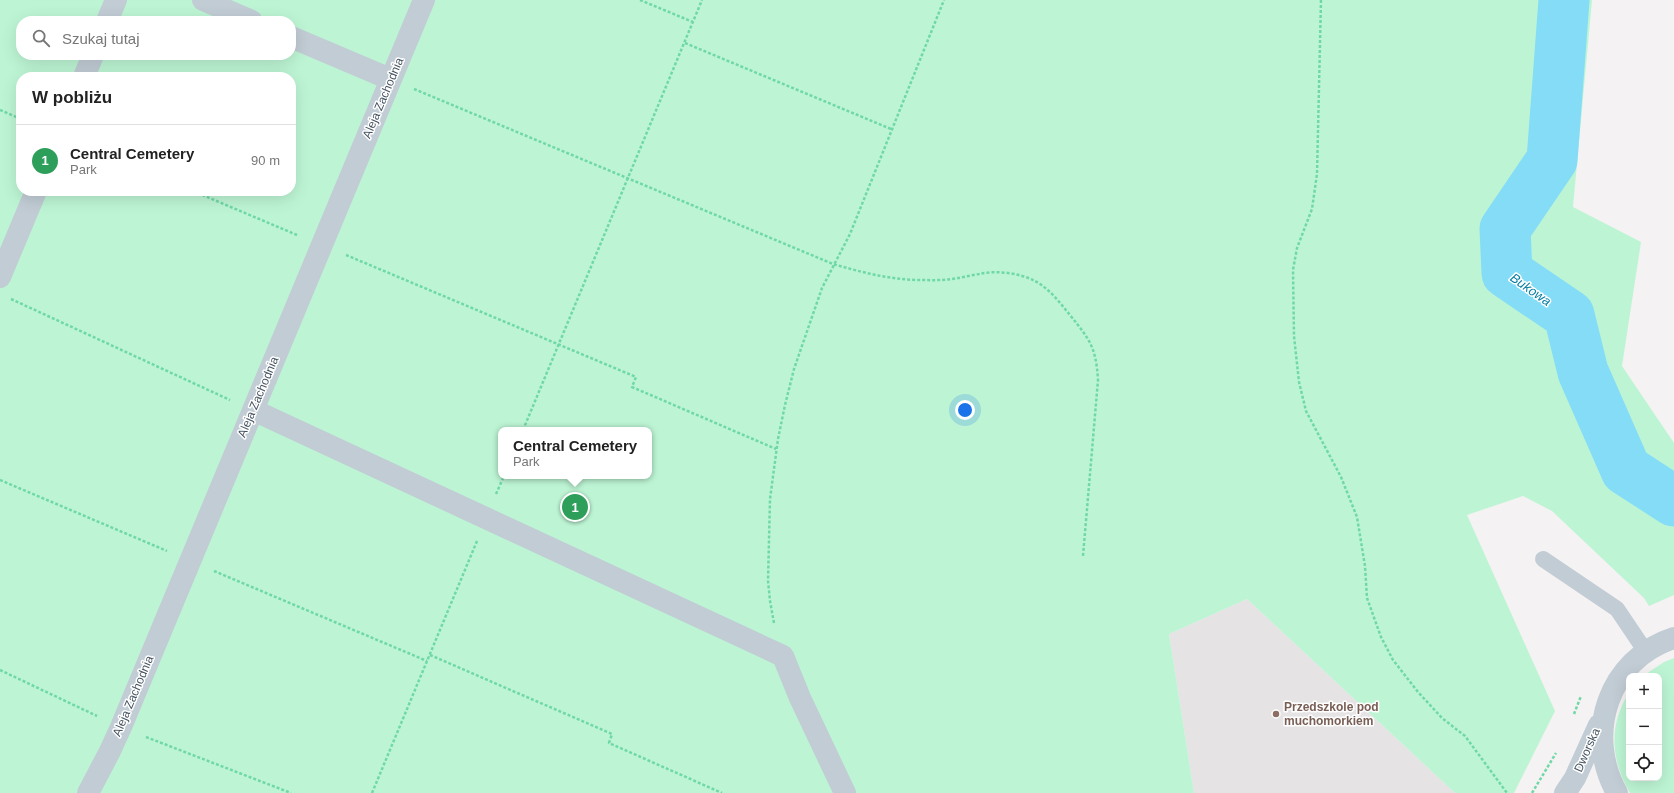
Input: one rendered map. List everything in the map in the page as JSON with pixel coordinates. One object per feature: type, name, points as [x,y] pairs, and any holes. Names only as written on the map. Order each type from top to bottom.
[{"type":"street","points":[[109,16],[116,0]]},
{"type":"street","points":[[203,0],[240,16]]},
{"type":"street","name":"Aleja Zachodnia","points":[[88,793],[110,752],[424,0]]},
{"type":"street","points":[[296,39],[390,79]]},
{"type":"street","points":[[86,72],[91,60]]},
{"type":"street","points":[[0,277],[34,196]]},
{"type":"street","points":[[252,410],[783,656],[800,698],[845,793]]},
{"type":"street","points":[[1616,793],[1607,771],[1602,745],[1603,718],[1607,705],[1618,681],[1635,660],[1646,652],[1674,638]]},
{"type":"street","name":"Dworska","points":[[1565,793],[1578,772],[1607,705]]},
{"type":"lane","points":[[1543,559],[1617,609],[1646,652]]},
{"type":"path","points":[[640,0],[693,22]]},
{"type":"path","points":[[524,427],[702,0]]},
{"type":"path","points":[[783,656],[775,630],[768,581],[770,499],[776,449],[785,405],[806,331],[822,288],[833,264],[850,234],[944,0]]},
{"type":"path","points":[[1321,0],[1317,174],[1312,209],[1297,248],[1293,270],[1294,336],[1300,389],[1306,411],[1341,477],[1357,517],[1365,566],[1367,598],[1381,638],[1393,660],[1418,692],[1442,718],[1465,736],[1507,793]]},
{"type":"path","points":[[684,42],[891,129]]},
{"type":"path","points":[[390,79],[833,264],[895,279],[938,280],[958,278],[981,273],[1000,273],[1019,275],[1036,282],[1049,291],[1058,301],[1092,345],[1097,364],[1098,380],[1083,556]]},
{"type":"path","points":[[0,110],[16,117]]},
{"type":"path","points":[[205,196],[636,377],[632,387],[776,449]]},
{"type":"path","points":[[7,297],[252,410]]},
{"type":"path","points":[[372,793],[503,479]]},
{"type":"path","points":[[430,655],[612,734],[609,743],[722,793]]},
{"type":"shaded area","name":"Przedszkole pod muchomorkiem","points":[[1247,599],[1455,793],[1194,793],[1169,634]]},
{"type":"green space","points":[[0,0],[1592,0],[1573,207],[1641,242],[1622,366],[1674,443],[1674,595],[1649,606],[1644,598],[1552,511],[1523,496],[1467,515],[1555,711],[1514,793],[1455,793],[1247,599],[1169,634],[1194,793],[0,793]]},
{"type":"green space","points":[[1674,658],[1674,793],[1630,793],[1619,768],[1616,756],[1614,743],[1618,718],[1626,698],[1626,781],[1662,781],[1662,673],[1648,673],[1664,662]]},
{"type":"waterway","name":"Bukowa","points":[[1564,0],[1552,160],[1505,229],[1507,273],[1569,315],[1583,372],[1626,470],[1674,501]]},
{"type":"place","name":"Central Cemetery","points":[[575,507]]},
{"type":"place","name":"Przedszkole pod muchomorkiem","points":[[1276,714]]}]
